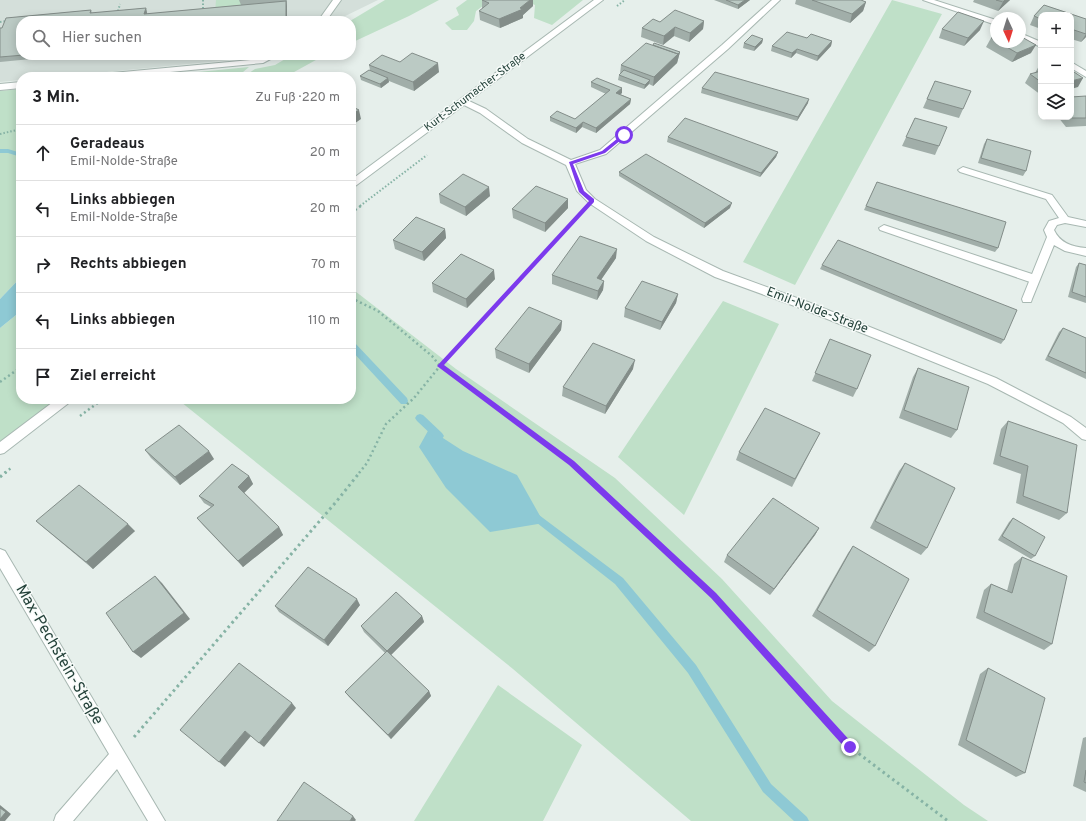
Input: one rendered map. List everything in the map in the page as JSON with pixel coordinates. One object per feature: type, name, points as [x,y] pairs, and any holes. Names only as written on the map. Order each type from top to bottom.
[{"type":"street","points":[[326,16],[337,0]]},
{"type":"street","name":"Kurt-Schumacher-Straße","points":[[356,181],[599,0]]},
{"type":"street","points":[[463,101],[483,112],[525,141],[570,163],[603,152],[609,148],[725,47],[776,0]]},
{"type":"street","points":[[927,0],[990,21]]},
{"type":"street","points":[[1026,38],[1038,44]]},
{"type":"street","points":[[145,72],[265,60]]},
{"type":"street","points":[[1074,66],[1086,75]]},
{"type":"street","points":[[0,87],[16,85]]},
{"type":"street","name":"Emil-Nolde-Straße","points":[[570,163],[582,192],[592,201],[650,238],[719,274],[804,305],[992,381],[1067,420],[1086,434]]},
{"type":"street","points":[[963,170],[1049,197],[1065,220]]},
{"type":"street","points":[[1086,224],[1065,220],[1053,223],[1049,230],[1052,238],[1066,248],[1086,252]]},
{"type":"street","points":[[884,228],[1034,279]]},
{"type":"street","points":[[1027,299],[1052,238]]},
{"type":"street","points":[[0,449],[59,404]]},
{"type":"street","name":"Max-Pechstein-Straße","points":[[0,555],[157,821]]},
{"type":"street","points":[[62,821],[118,756]]},
{"type":"path","points":[[203,0],[203,13]]},
{"type":"path","points":[[117,16],[120,4]]},
{"type":"path","points":[[112,12],[118,11]]},
{"type":"path","points":[[0,22],[9,21]]},
{"type":"path","points":[[0,134],[16,130]]},
{"type":"path","points":[[118,756],[336,502],[366,463],[386,424],[414,398],[440,366],[592,201]]},
{"type":"path","points":[[356,300],[378,311],[432,356],[440,366],[571,463],[714,596],[850,747],[948,821]]},
{"type":"path","points":[[0,382],[16,371]]},
{"type":"shaded area","points":[[0,0],[378,0],[345,16],[16,16],[16,60],[230,60],[106,72],[16,72],[16,80],[0,82]]},
{"type":"green space","points":[[216,0],[243,0],[242,10],[215,12]]},
{"type":"green space","points":[[385,0],[439,0],[356,41],[356,17]]},
{"type":"green space","points":[[467,0],[491,0],[476,11],[474,21],[467,30],[452,30],[445,23],[459,15],[456,8]]},
{"type":"green space","points":[[522,0],[583,0],[552,25],[534,18],[535,5]]},
{"type":"green space","points":[[892,0],[942,14],[795,285],[743,262]]},
{"type":"green space","points":[[284,60],[316,60],[294,72],[250,72],[255,69],[275,65]]},
{"type":"green space","points":[[249,67],[243,72],[198,72]]},
{"type":"green space","points":[[16,89],[16,282],[0,299],[0,91]]},
{"type":"green space","points":[[356,292],[456,369],[615,478],[722,579],[832,701],[964,805],[988,821],[691,821],[513,669],[183,404],[356,404]]},
{"type":"green space","points":[[723,301],[779,324],[684,515],[618,457]]},
{"type":"green space","points":[[16,315],[16,404],[59,404],[0,449],[0,328]]},
{"type":"green space","points":[[498,685],[582,745],[543,821],[414,821]]},
{"type":"water","points":[[16,282],[16,315],[0,328],[0,299]]},
{"type":"water","points":[[429,429],[463,451],[517,475],[544,523],[490,532],[446,488],[419,447]]},
{"type":"building","points":[[482,0],[530,0],[520,8],[523,9],[499,19],[479,11],[489,3]]},
{"type":"building","points":[[726,0],[745,0],[738,5]]},
{"type":"building","points":[[812,0],[861,0],[866,2],[852,14]]},
{"type":"building","points":[[286,1],[286,16],[27,16],[91,10],[90,13],[146,8],[144,14]]},
{"type":"building","points":[[1044,5],[1065,12],[1038,12],[1038,18],[1034,16]]},
{"type":"building","points":[[675,10],[704,21],[690,33],[675,27],[664,36],[642,28],[653,19],[660,22]]},
{"type":"building","points":[[958,12],[984,21],[968,38],[942,29]]},
{"type":"building","points":[[1074,15],[1086,19],[1086,34],[1074,30]]},
{"type":"building","points":[[16,17],[16,56],[0,57],[0,28],[2,28],[6,18]]},
{"type":"building","points":[[787,32],[807,38],[811,34],[832,41],[818,56],[797,49],[792,53],[772,46]]},
{"type":"building","points":[[752,35],[763,39],[755,47],[744,43]]},
{"type":"building","points":[[1026,39],[1036,45],[1017,53],[1008,48],[1026,48]]},
{"type":"building","points":[[646,43],[678,54],[654,77],[621,65]]},
{"type":"building","points":[[654,43],[680,52],[678,54],[653,45]]},
{"type":"building","points":[[412,53],[438,63],[413,82],[369,65],[382,55],[400,62]]},
{"type":"building","points":[[369,70],[388,78],[380,84],[360,76]]},
{"type":"building","points":[[624,70],[650,80],[645,85],[619,75]]},
{"type":"building","points":[[715,72],[809,99],[798,117],[702,88]]},
{"type":"building","points":[[1038,72],[1038,80],[1030,74]]},
{"type":"building","points":[[1074,72],[1083,78],[1074,80]]},
{"type":"building","points":[[597,78],[622,88],[616,93],[631,99],[596,128],[583,122],[576,128],[550,117],[557,111],[575,119],[610,90],[591,82]]},
{"type":"building","points":[[935,81],[971,91],[963,109],[927,99]]},
{"type":"building","points":[[1086,96],[1086,118],[1074,118],[1074,97]]},
{"type":"building","points":[[685,118],[778,152],[761,173],[668,137]]},
{"type":"building","points":[[915,118],[947,127],[939,146],[906,137]]},
{"type":"building","points":[[987,139],[1031,151],[1026,171],[981,158]]},
{"type":"building","points":[[646,154],[732,203],[705,223],[619,172]]},
{"type":"building","points":[[463,174],[489,187],[465,207],[439,194]]},
{"type":"building","points":[[877,182],[1006,222],[998,248],[866,206]]},
{"type":"building","points":[[536,186],[568,199],[545,223],[512,209]]},
{"type":"building","points":[[416,217],[445,229],[422,252],[393,240]]},
{"type":"building","points":[[580,236],[617,249],[597,278],[604,281],[598,291],[552,275]]},
{"type":"building","points":[[838,240],[1017,310],[1004,340],[822,265]]},
{"type":"building","points":[[461,254],[494,270],[466,299],[432,283]]},
{"type":"building","points":[[1079,263],[1086,265],[1086,297],[1072,292]]},
{"type":"building","points":[[642,281],[678,294],[662,322],[625,308]]},
{"type":"building","points":[[529,307],[562,321],[529,364],[495,349]]},
{"type":"building","points":[[1063,328],[1086,338],[1086,373],[1048,356]]},
{"type":"building","points":[[830,339],[871,355],[857,389],[815,373]]},
{"type":"building","points":[[593,343],[635,360],[606,406],[563,387]]},
{"type":"building","points":[[918,368],[969,387],[957,430],[904,410]]},
{"type":"building","points":[[765,408],[820,433],[795,479],[739,452]]},
{"type":"building","points":[[1008,421],[1077,445],[1067,513],[1023,496],[1028,466],[1000,456]]},
{"type":"building","points":[[179,425],[209,451],[175,477],[145,450]]},
{"type":"building","points":[[905,463],[955,488],[927,548],[875,521]]},
{"type":"building","points":[[232,464],[249,476],[238,487],[279,527],[238,561],[197,518],[214,505],[199,496]]},
{"type":"building","points":[[79,485],[128,524],[86,562],[36,521]]},
{"type":"building","points":[[773,498],[819,528],[774,589],[727,555]]},
{"type":"building","points":[[1013,518],[1045,537],[1035,556],[1002,536]]},
{"type":"building","points":[[853,546],[909,579],[875,646],[817,610]]},
{"type":"building","points":[[1022,557],[1067,576],[1052,644],[984,612],[991,584],[1012,593]]},
{"type":"building","points":[[308,567],[357,599],[324,640],[275,606]]},
{"type":"building","points":[[155,576],[184,613],[133,652],[106,613]]},
{"type":"building","points":[[396,592],[422,616],[387,651],[361,626]]},
{"type":"building","points":[[387,651],[429,691],[388,735],[345,692]]},
{"type":"building","points":[[239,663],[292,703],[259,743],[245,731],[219,762],[180,730]]},
{"type":"building","points":[[988,668],[1045,698],[1025,773],[966,740]]},
{"type":"building","points":[[1086,770],[1086,783],[1084,782]]},
{"type":"building","points":[[304,782],[353,816],[350,821],[277,821]]},
{"type":"building","points":[[0,808],[6,812],[0,819]]},
{"type":"waterway","points":[[0,151],[8,151],[16,153]]},
{"type":"waterway","points":[[356,349],[404,401]]},
{"type":"waterway","points":[[420,418],[439,436]]},
{"type":"waterway","points":[[535,516],[619,581],[692,669],[767,788],[803,821]]},
{"type":"route","points":[[624,135],[603,152],[570,163],[582,192],[592,201],[440,366],[492,403],[571,463],[714,596],[850,747]]}]
